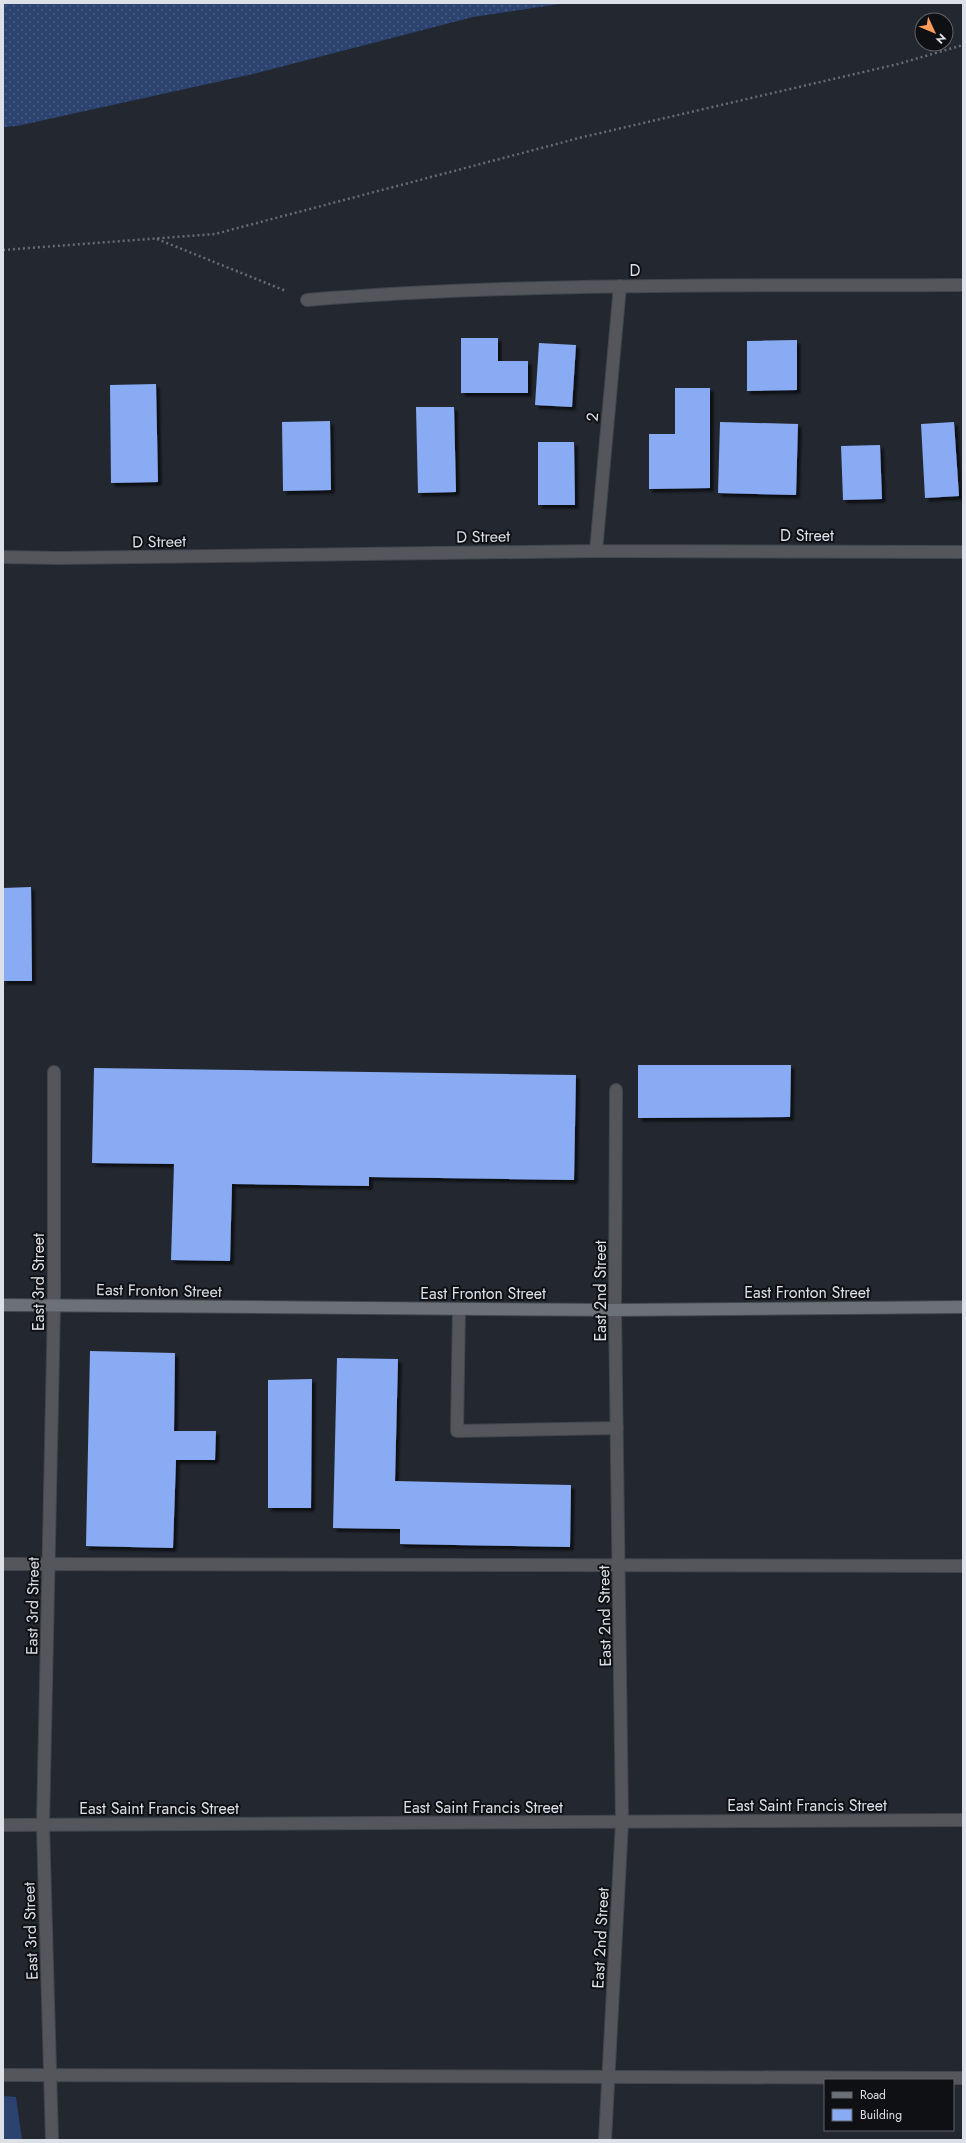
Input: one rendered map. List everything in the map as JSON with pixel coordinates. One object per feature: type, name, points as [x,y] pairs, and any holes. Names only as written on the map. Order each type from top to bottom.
[{"type":"main road","name":"East Fronton Street","points":[[3,1305],[615,1310],[963,1307]]},
{"type":"street","name":"D","points":[[307,300],[391,293],[620,286],[963,285]]},
{"type":"street","name":"2","points":[[596,550],[620,286]]},
{"type":"street","name":"D Street","points":[[3,557],[58,558],[596,550],[963,552]]},
{"type":"street","name":"East 3rd Street","points":[[52,2140],[44,1825],[54,1305],[54,1072]]},
{"type":"street","name":"East 2nd Street","points":[[605,2140],[622,1822],[615,1310],[616,1090]]},
{"type":"street","points":[[459,1309],[457,1431],[617,1428]]},
{"type":"street","points":[[3,1564],[963,1566]]},
{"type":"street","name":"East Saint Francis Street","points":[[3,1825],[963,1820]]},
{"type":"street","points":[[3,2075],[963,2078]]},
{"type":"path","points":[[3,250],[215,234],[584,137],[898,64],[963,45]]},
{"type":"path","points":[[155,238],[307,300]]},
{"type":"shaded area","points":[[3,3],[566,3],[473,17],[253,74],[17,126],[3,127]]},
{"type":"shaded area","points":[[3,2096],[16,2097],[22,2140],[3,2140]]},
{"type":"building","points":[[461,338],[498,338],[498,361],[528,361],[528,393],[461,393]]},
{"type":"building","points":[[797,340],[797,390],[747,391],[747,341]]},
{"type":"building","points":[[539,343],[576,345],[572,407],[535,405]]},
{"type":"building","points":[[156,384],[158,482],[111,483],[110,385]]},
{"type":"building","points":[[675,388],[710,388],[710,488],[649,489],[649,434],[675,434]]},
{"type":"building","points":[[416,407],[454,407],[456,492],[418,493]]},
{"type":"building","points":[[330,421],[331,490],[283,491],[282,422]]},
{"type":"building","points":[[720,422],[798,424],[796,495],[718,493]]},
{"type":"building","points":[[954,422],[959,496],[925,498],[921,424]]},
{"type":"building","points":[[538,442],[574,442],[575,505],[538,505]]},
{"type":"building","points":[[880,445],[882,499],[843,500],[841,446]]},
{"type":"building","points":[[31,887],[32,981],[3,981],[3,888]]},
{"type":"building","points":[[638,1065],[791,1065],[790,1117],[638,1118]]},
{"type":"building","points":[[94,1068],[576,1075],[574,1180],[369,1177],[369,1186],[232,1184],[230,1261],[171,1260],[174,1164],[92,1163]]},
{"type":"building","points":[[90,1351],[175,1353],[174,1431],[216,1431],[215,1460],[176,1460],[173,1548],[86,1546]]},
{"type":"building","points":[[337,1358],[398,1359],[395,1481],[571,1485],[570,1547],[400,1544],[400,1529],[333,1528]]},
{"type":"building","points":[[312,1379],[311,1508],[268,1508],[268,1380]]}]
